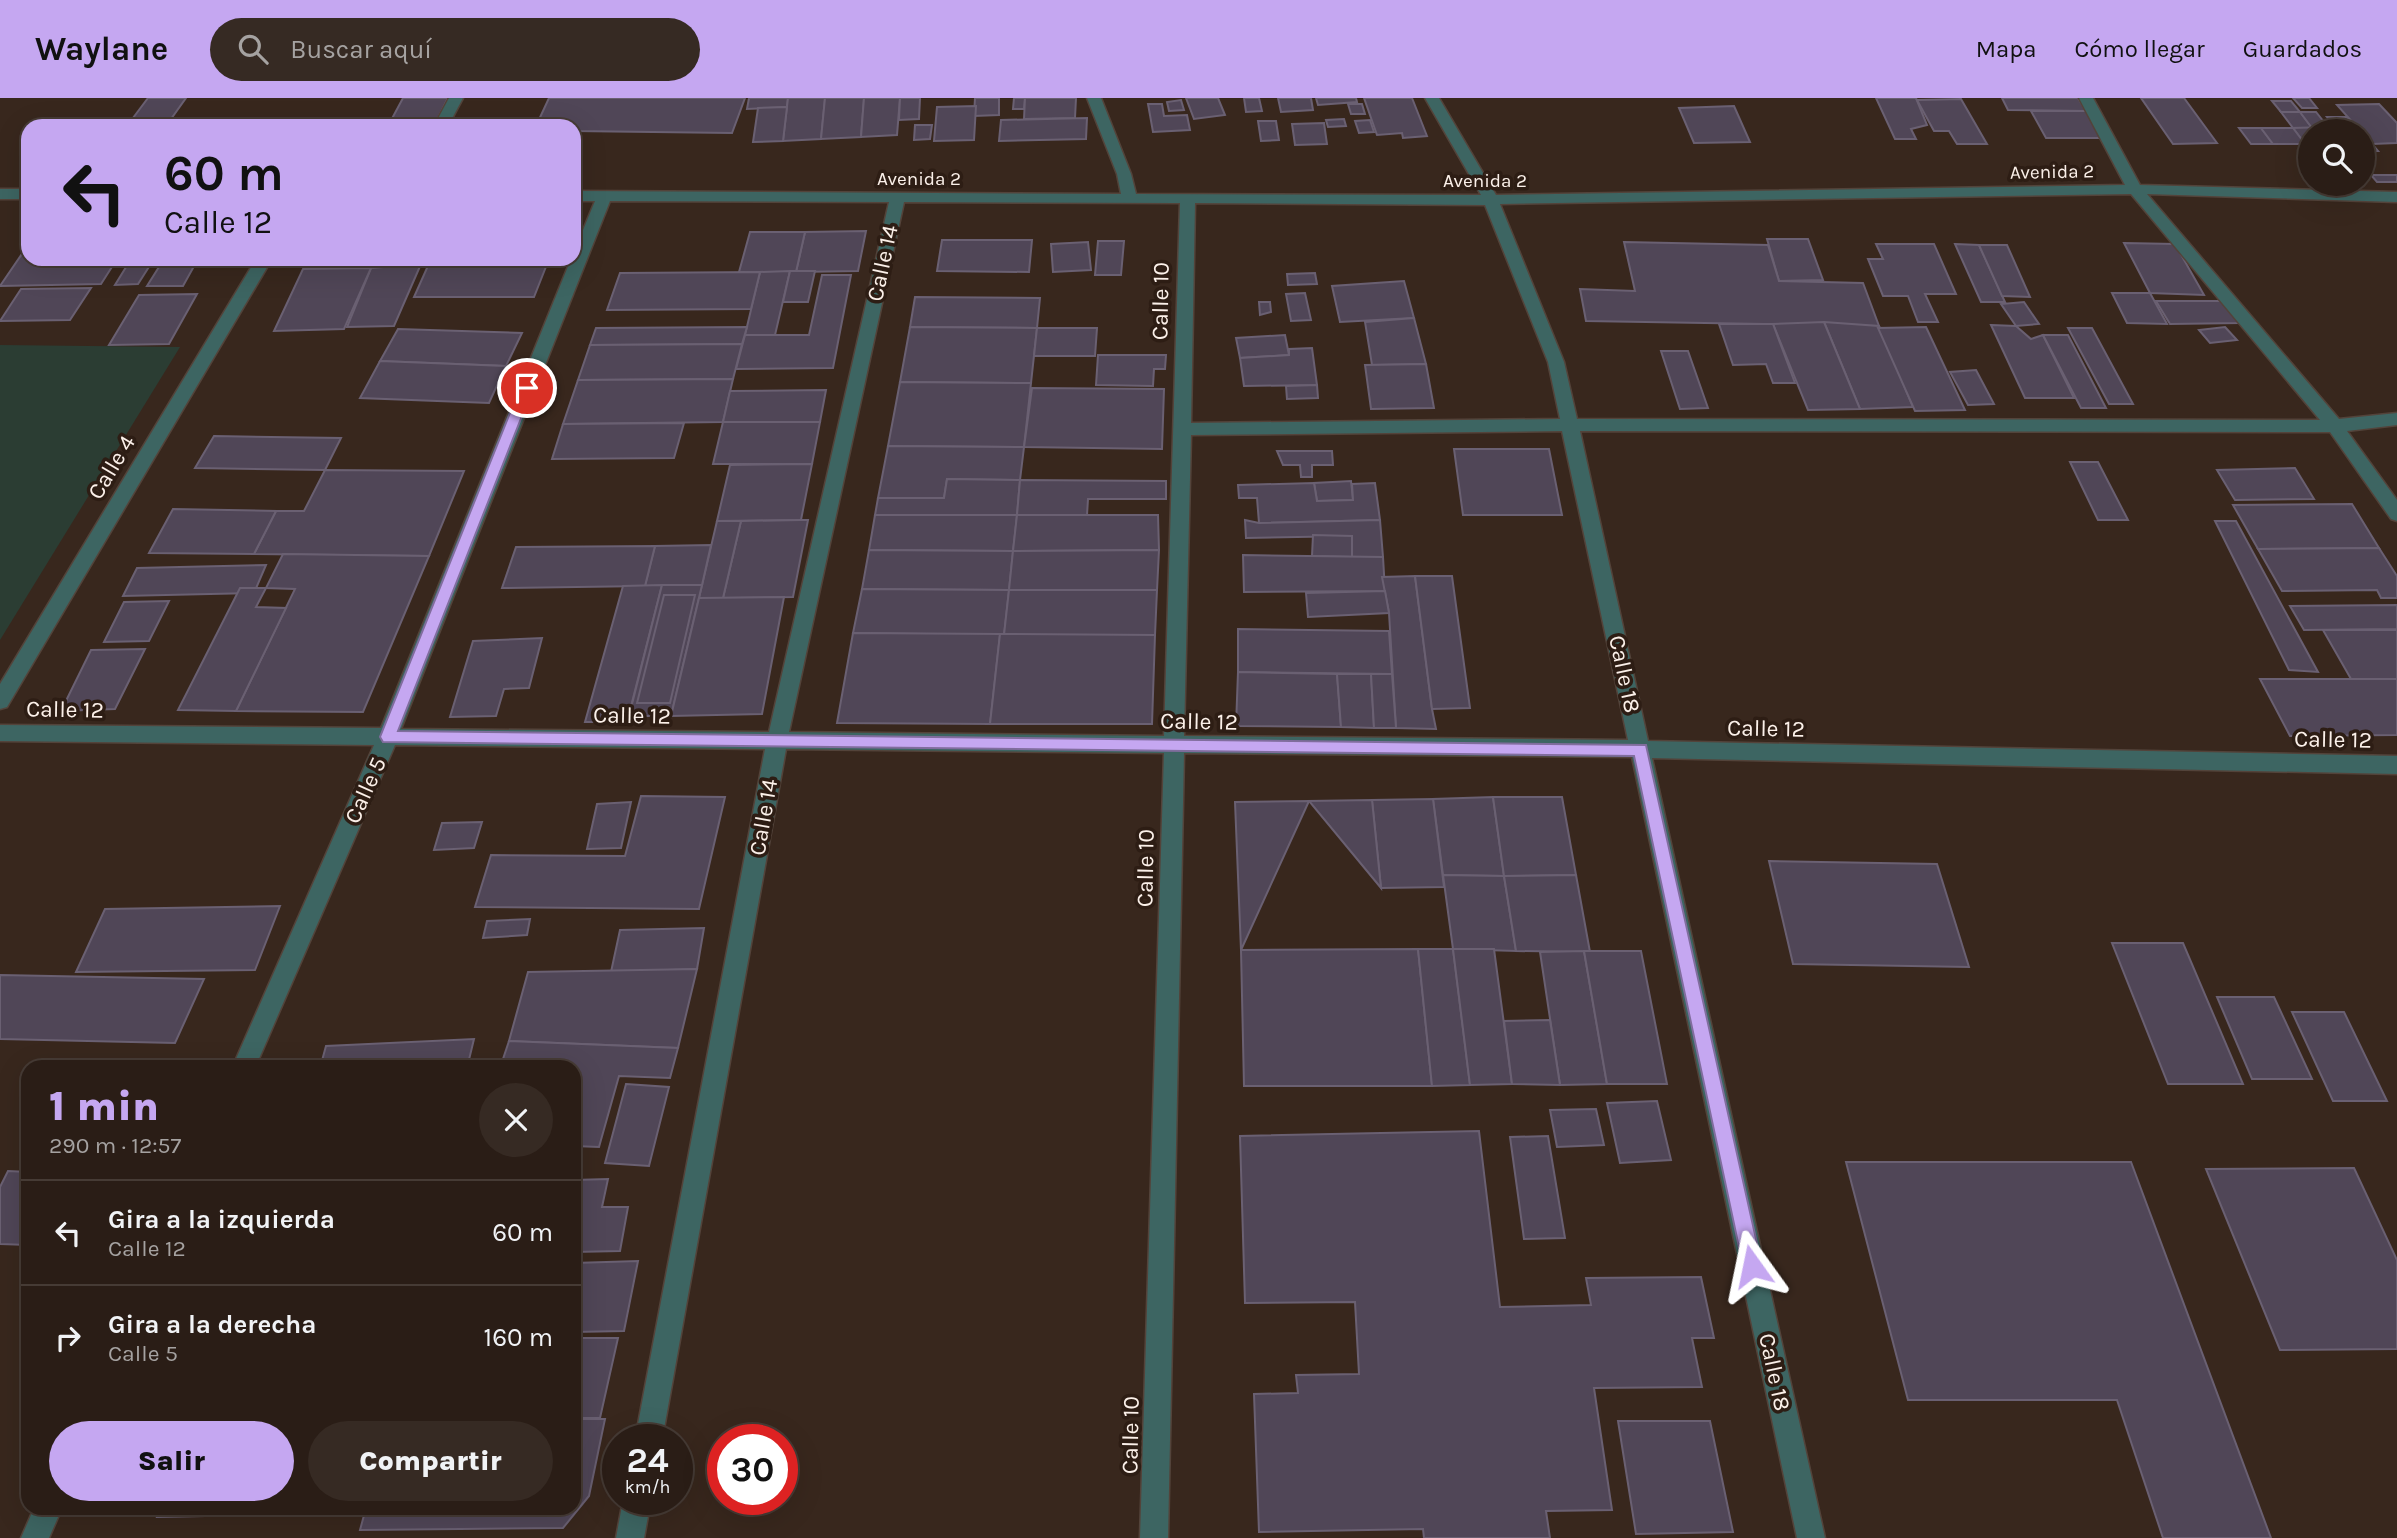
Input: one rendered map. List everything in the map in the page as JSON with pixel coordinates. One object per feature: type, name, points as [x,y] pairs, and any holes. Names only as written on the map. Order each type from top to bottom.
[{"type":"street","points":[[446,119],[456,98]]},
{"type":"street","points":[[1094,98],[1124,174],[1129,198]]},
{"type":"street","name":"Calle 18","points":[[1432,98],[1491,200],[1556,362],[1572,425],[1811,1538]]},
{"type":"street","points":[[2086,98],[2135,189],[2335,426],[2397,513]]},
{"type":"street","name":"Avenida 2","points":[[581,196],[1491,200],[2135,189],[2397,197]]},
{"type":"street","points":[[1,195],[21,194]]},
{"type":"street","name":"Calle 5","points":[[581,254],[604,196]]},
{"type":"street","name":"Calle 14","points":[[651,1424],[776,741],[897,198]]},
{"type":"street","name":"Calle 10","points":[[1154,1538],[1188,199]]},
{"type":"street","name":"Calle 4","points":[[0,701],[260,266]]},
{"type":"street","name":"Calle 5","points":[[247,1060],[388,737],[576,266]]},
{"type":"street","points":[[1183,429],[1572,425],[2335,426],[2397,419]]},
{"type":"street","name":"Calle 12","points":[[0,733],[1641,750],[2397,765]]},
{"type":"street","points":[[36,1538],[45,1515]]},
{"type":"street","points":[[630,1538],[634,1515]]},
{"type":"green space","points":[[0,345],[180,347],[0,640]]},
{"type":"building","points":[[148,98],[186,98],[171,119],[132,119]]},
{"type":"building","points":[[403,98],[448,98],[438,119],[392,119]]},
{"type":"building","points":[[549,98],[745,98],[732,133],[581,131],[581,119],[539,119]]},
{"type":"building","points":[[749,98],[788,98],[787,107],[747,109]]},
{"type":"building","points":[[788,98],[825,98],[821,139],[783,141]]},
{"type":"building","points":[[825,98],[864,98],[861,137],[821,139]]},
{"type":"building","points":[[864,98],[900,98],[897,135],[861,137]]},
{"type":"building","points":[[900,98],[920,98],[919,119],[899,120]]},
{"type":"building","points":[[975,98],[999,98],[999,115],[974,116]]},
{"type":"building","points":[[1014,98],[1025,98],[1024,109],[1013,109]]},
{"type":"building","points":[[1025,98],[1076,98],[1075,118],[1024,119]]},
{"type":"building","points":[[1186,98],[1218,98],[1225,115],[1194,119]]},
{"type":"building","points":[[1244,98],[1259,98],[1262,111],[1246,112]]},
{"type":"building","points":[[1278,98],[1311,98],[1313,110],[1281,112]]},
{"type":"building","points":[[1316,98],[1356,98],[1357,102],[1318,105]]},
{"type":"building","points":[[1364,98],[1412,98],[1427,136],[1403,138],[1402,133],[1377,135]]},
{"type":"building","points":[[1876,98],[1916,98],[1927,125],[1911,129],[1916,139],[1895,139]]},
{"type":"building","points":[[2002,98],[2078,98],[2086,111],[2008,110]]},
{"type":"building","points":[[2141,98],[2184,98],[2217,143],[2173,144]]},
{"type":"building","points":[[2293,98],[2309,98],[2317,108],[2302,108]]},
{"type":"building","points":[[1961,99],[1987,144],[1957,144],[1949,131],[1934,131],[1917,100]]},
{"type":"building","points":[[1181,100],[1184,110],[1169,111],[1167,102]]},
{"type":"building","points":[[2272,101],[2291,101],[2300,112],[2281,112]]},
{"type":"building","points":[[1148,104],[1162,104],[1164,116],[1187,115],[1190,130],[1153,132]]},
{"type":"building","points":[[1348,104],[1362,104],[1365,114],[1351,114]]},
{"type":"building","points":[[2379,104],[2397,123],[2397,143],[2375,144],[2375,119],[2350,119],[2337,105]]},
{"type":"building","points":[[976,106],[974,140],[934,141],[937,107]]},
{"type":"building","points":[[1734,106],[1750,142],[1694,143],[1679,108]]},
{"type":"building","points":[[787,107],[783,141],[753,142],[758,108]]},
{"type":"building","points":[[2031,111],[2086,111],[2101,138],[2046,138]]},
{"type":"building","points":[[2281,112],[2300,112],[2305,119],[2298,119],[2298,128],[2293,128]]},
{"type":"building","points":[[2300,112],[2316,112],[2322,119],[2305,119]]},
{"type":"building","points":[[2327,117],[2349,119],[2329,119]]},
{"type":"building","points":[[1087,118],[1086,139],[999,141],[1001,120]]},
{"type":"building","points":[[1344,119],[1346,126],[1328,127],[1326,120]]},
{"type":"building","points":[[1370,120],[1374,132],[1359,133],[1355,121]]},
{"type":"building","points":[[1258,121],[1276,121],[1279,140],[1261,141]]},
{"type":"building","points":[[1324,123],[1327,144],[1295,145],[1292,124]]},
{"type":"building","points":[[915,125],[932,125],[930,139],[914,140]]},
{"type":"building","points":[[2239,128],[2261,128],[2273,144],[2251,144]]},
{"type":"building","points":[[2261,128],[2293,128],[2298,135],[2298,144],[2273,144]]},
{"type":"building","points":[[2375,175],[2397,175],[2397,182],[2377,182]]},
{"type":"building","points":[[866,231],[858,271],[796,272],[805,232]]},
{"type":"building","points":[[750,232],[805,232],[796,272],[739,272]]},
{"type":"building","points":[[1767,239],[1808,239],[1823,280],[1779,281]]},
{"type":"building","points":[[942,240],[1032,240],[1029,272],[937,271]]},
{"type":"building","points":[[1098,241],[1124,241],[1121,275],[1095,275]]},
{"type":"building","points":[[1088,242],[1091,270],[1053,272],[1051,244]]},
{"type":"building","points":[[1624,242],[1768,245],[1779,281],[1863,283],[1879,326],[1586,321],[1580,289],[1635,291]]},
{"type":"building","points":[[2124,243],[2175,244],[2204,295],[2150,293]]},
{"type":"building","points":[[1876,244],[1934,244],[1956,294],[1925,294],[1938,322],[1918,322],[1908,296],[1883,296],[1868,259],[1883,259]]},
{"type":"building","points":[[1955,244],[1979,245],[2005,302],[1981,302]]},
{"type":"building","points":[[1979,245],[2007,245],[2030,297],[2002,296]]},
{"type":"building","points":[[21,255],[21,266],[113,266],[101,284],[0,286]]},
{"type":"building","points":[[127,266],[150,266],[138,284],[115,285]]},
{"type":"building","points":[[160,266],[194,266],[183,286],[147,286]]},
{"type":"building","points":[[420,266],[394,326],[347,327],[371,268]]},
{"type":"building","points":[[428,266],[546,266],[534,297],[414,297]]},
{"type":"building","points":[[371,268],[344,329],[274,331],[303,269]]},
{"type":"building","points":[[790,271],[775,335],[745,335],[760,272]]},
{"type":"building","points":[[790,271],[815,271],[808,302],[783,302]]},
{"type":"building","points":[[760,272],[751,309],[607,310],[620,273]]},
{"type":"building","points":[[1315,273],[1317,284],[1288,285],[1287,274]]},
{"type":"building","points":[[822,275],[851,275],[833,368],[736,369],[745,335],[809,335]]},
{"type":"building","points":[[1404,281],[1414,318],[1340,322],[1332,286]]},
{"type":"building","points":[[91,288],[70,320],[0,321],[21,289]]},
{"type":"building","points":[[1305,293],[1311,320],[1291,321],[1286,294]]},
{"type":"building","points":[[2112,293],[2150,293],[2167,324],[2127,323]]},
{"type":"building","points":[[197,294],[169,344],[109,345],[139,295]]},
{"type":"building","points":[[915,297],[1040,298],[1037,328],[910,327]]},
{"type":"building","points":[[2156,301],[2225,301],[2240,323],[2170,324]]},
{"type":"building","points":[[1259,302],[1270,302],[1271,312],[1260,315]]},
{"type":"building","points":[[2024,302],[2039,324],[2016,326],[2001,304]]},
{"type":"building","points":[[1414,318],[1426,364],[1372,365],[1365,322]]},
{"type":"building","points":[[1824,322],[1879,326],[1913,407],[1860,409]]},
{"type":"building","points":[[1824,322],[1860,409],[1808,410],[1773,324]]},
{"type":"building","points":[[1719,324],[1773,324],[1795,383],[1773,383],[1766,364],[1733,365]]},
{"type":"building","points":[[1991,325],[2016,326],[2031,339],[2043,335],[2074,398],[2025,398]]},
{"type":"building","points":[[747,327],[742,344],[590,345],[596,328]]},
{"type":"building","points":[[910,327],[1037,328],[1031,383],[900,382]]},
{"type":"building","points":[[1926,327],[1965,410],[1915,411],[1878,328]]},
{"type":"building","points":[[2225,327],[2237,340],[2210,343],[2199,330]]},
{"type":"building","points":[[1037,328],[1097,328],[1095,356],[1034,356]]},
{"type":"building","points":[[2068,328],[2092,328],[2133,404],[2109,404]]},
{"type":"building","points":[[398,329],[522,333],[506,366],[380,361]]},
{"type":"building","points":[[1285,335],[1289,355],[1240,358],[1236,338]]},
{"type":"building","points":[[2043,335],[2068,335],[2106,408],[2081,408]]},
{"type":"building","points":[[742,344],[733,379],[578,380],[590,345]]},
{"type":"building","points":[[1312,348],[1317,385],[1244,386],[1240,358],[1289,355],[1289,349]]},
{"type":"building","points":[[1661,351],[1688,351],[1708,408],[1680,409]]},
{"type":"building","points":[[1098,355],[1166,355],[1165,369],[1154,369],[1153,386],[1096,385]]},
{"type":"building","points":[[380,361],[506,366],[489,403],[360,398]]},
{"type":"building","points":[[1426,364],[1434,408],[1371,409],[1365,365]]},
{"type":"building","points":[[1976,370],[1994,404],[1968,405],[1950,372]]},
{"type":"building","points":[[733,379],[723,422],[563,424],[578,380]]},
{"type":"building","points":[[900,382],[1031,383],[1024,447],[888,446]]},
{"type":"building","points":[[1317,385],[1318,398],[1287,399],[1286,386]]},
{"type":"building","points":[[1032,388],[1164,389],[1162,449],[1024,447]]},
{"type":"building","points":[[826,390],[820,422],[723,422],[730,391]]},
{"type":"building","points":[[723,422],[820,422],[812,464],[713,464]]},
{"type":"building","points":[[684,423],[674,458],[552,459],[563,424]]},
{"type":"building","points":[[214,436],[341,438],[325,470],[195,468]]},
{"type":"building","points":[[888,446],[1024,447],[1020,480],[947,479],[944,498],[878,498]]},
{"type":"building","points":[[1454,449],[1549,449],[1562,515],[1463,515]]},
{"type":"building","points":[[1277,451],[1332,451],[1333,465],[1312,465],[1312,477],[1301,477],[1300,465],[1283,465]]},
{"type":"building","points":[[2070,462],[2098,462],[2128,520],[2098,520]]},
{"type":"building","points":[[812,464],[801,520],[717,521],[730,465]]},
{"type":"building","points":[[2295,468],[2314,499],[2235,500],[2217,470]]},
{"type":"building","points":[[325,470],[464,471],[429,556],[254,554],[276,511],[304,511]]},
{"type":"building","points":[[947,479],[1020,480],[1017,515],[875,515],[878,498],[944,498]]},
{"type":"building","points":[[1020,480],[1166,481],[1166,499],[1088,499],[1087,515],[1017,515]]},
{"type":"building","points":[[1351,481],[1353,500],[1317,501],[1314,483]]},
{"type":"building","points":[[1314,483],[1317,501],[1353,500],[1352,484],[1375,483],[1380,520],[1259,523],[1257,498],[1239,498],[1238,485]]},
{"type":"building","points":[[2352,504],[2379,548],[2258,549],[2233,505]]},
{"type":"building","points":[[173,509],[276,511],[254,554],[149,553]]},
{"type":"building","points":[[875,515],[1017,515],[1013,551],[869,550]]},
{"type":"building","points":[[1017,515],[1158,515],[1159,550],[1013,551]]},
{"type":"building","points":[[808,520],[793,597],[723,598],[741,521]]},
{"type":"building","points":[[1245,520],[1259,523],[1380,520],[1383,557],[1352,557],[1352,536],[1246,538]]},
{"type":"building","points":[[717,521],[741,521],[723,598],[699,598]]},
{"type":"building","points":[[2215,521],[2236,521],[2318,672],[2289,670]]},
{"type":"building","points":[[1313,535],[1352,536],[1352,557],[1312,556]]},
{"type":"building","points":[[711,545],[702,585],[645,586],[655,546]]},
{"type":"building","points":[[655,546],[645,586],[502,588],[516,547]]},
{"type":"building","points":[[2379,548],[2397,576],[2397,598],[2381,598],[2377,590],[2282,591],[2258,549]]},
{"type":"building","points":[[869,550],[1013,551],[1009,590],[862,589]]},
{"type":"building","points":[[1159,550],[1157,590],[1009,590],[1013,551]]},
{"type":"building","points":[[283,554],[429,556],[363,712],[236,711],[295,589],[266,588]]},
{"type":"building","points":[[1243,555],[1383,557],[1385,591],[1244,592]]},
{"type":"building","points":[[266,565],[254,593],[123,596],[137,568]]},
{"type":"building","points":[[1415,576],[1436,729],[1396,728],[1389,613],[1382,577]]},
{"type":"building","points":[[1415,576],[1452,576],[1470,708],[1432,709]]},
{"type":"building","points":[[662,585],[627,722],[585,722],[623,586]]},
{"type":"building","points":[[662,585],[702,585],[671,716],[629,716]]},
{"type":"building","points":[[240,588],[266,588],[256,607],[286,608],[236,711],[178,710]]},
{"type":"building","points":[[862,589],[1009,590],[1004,635],[853,633]]},
{"type":"building","points":[[1009,590],[1157,590],[1155,635],[1004,635]]},
{"type":"building","points":[[1385,591],[1389,613],[1308,617],[1306,593]]},
{"type":"building","points":[[664,595],[695,595],[670,703],[637,703]]},
{"type":"building","points":[[784,597],[762,714],[671,716],[699,598]]},
{"type":"building","points":[[169,601],[149,641],[104,642],[124,602]]},
{"type":"building","points":[[2397,605],[2397,629],[2304,630],[2290,606]]},
{"type":"building","points":[[1238,629],[1389,631],[1392,674],[1238,672]]},
{"type":"building","points":[[2323,630],[2397,630],[2397,679],[2351,679]]},
{"type":"building","points":[[853,633],[1000,634],[990,724],[837,723]]},
{"type":"building","points":[[1000,634],[1155,635],[1152,724],[990,724]]},
{"type":"building","points":[[542,638],[529,688],[504,689],[496,716],[450,717],[473,641]]},
{"type":"building","points":[[145,649],[115,709],[61,711],[91,650]]},
{"type":"building","points":[[1238,672],[1337,674],[1341,727],[1236,726]]},
{"type":"building","points":[[1337,674],[1371,674],[1374,728],[1341,727]]},
{"type":"building","points":[[1371,674],[1392,674],[1396,728],[1374,728]]},
{"type":"building","points":[[2260,679],[2397,679],[2397,735],[2290,736]]},
{"type":"building","points":[[641,796],[725,797],[699,909],[475,907],[491,855],[625,856]]},
{"type":"building","points":[[1493,797],[1504,876],[1443,875],[1433,799]]},
{"type":"building","points":[[1493,797],[1562,797],[1576,875],[1504,876]]},
{"type":"building","points":[[1433,799],[1444,887],[1381,888],[1372,800]]},
{"type":"building","points":[[1372,800],[1381,888],[1309,801]]},
{"type":"building","points":[[1309,801],[1241,950],[1235,802]]},
{"type":"building","points":[[631,802],[621,848],[587,849],[597,804]]},
{"type":"building","points":[[482,822],[474,848],[434,850],[442,823]]},
{"type":"building","points":[[1769,861],[1937,864],[1969,967],[1793,964]]},
{"type":"building","points":[[1443,875],[1504,876],[1516,951],[1453,949]]},
{"type":"building","points":[[1576,875],[1590,952],[1516,951],[1504,876]]},
{"type":"building","points":[[280,906],[255,970],[76,972],[105,909]]},
{"type":"building","points":[[530,919],[527,935],[483,938],[487,921]]},
{"type":"building","points":[[704,928],[697,969],[611,972],[620,930]]},
{"type":"building","points":[[2112,943],[2183,943],[2243,1084],[2168,1084]]},
{"type":"building","points":[[1418,949],[1432,1086],[1244,1086],[1241,950]]},
{"type":"building","points":[[1418,949],[1453,949],[1470,1085],[1432,1086]]},
{"type":"building","points":[[1453,949],[1494,949],[1512,1084],[1470,1085]]},
{"type":"building","points":[[1584,951],[1607,1084],[1560,1085],[1540,952]]},
{"type":"building","points":[[1584,951],[1641,951],[1667,1084],[1607,1084]]},
{"type":"building","points":[[697,969],[678,1048],[509,1041],[528,972]]},
{"type":"building","points":[[0,975],[204,979],[175,1043],[0,1039]]},
{"type":"building","points":[[2217,997],[2274,997],[2312,1079],[2252,1079]]},
{"type":"building","points":[[2292,1012],[2344,1012],[2387,1101],[2333,1101]]},
{"type":"building","points":[[1550,1020],[1560,1085],[1512,1084],[1504,1021]]},
{"type":"building","points":[[474,1039],[469,1060],[322,1060],[326,1046]]},
{"type":"building","points":[[509,1041],[678,1048],[670,1078],[619,1076],[599,1147],[581,1146],[581,1060],[503,1060]]},
{"type":"building","points":[[626,1084],[669,1087],[649,1166],[605,1163]]},
{"type":"building","points":[[1657,1101],[1671,1160],[1620,1163],[1607,1103]]},
{"type":"building","points":[[1596,1109],[1604,1145],[1557,1147],[1550,1110]]},
{"type":"building","points":[[1479,1131],[1500,1307],[1591,1305],[1586,1278],[1701,1277],[1714,1338],[1692,1338],[1702,1387],[1594,1388],[1612,1510],[1546,1511],[1550,1538],[1424,1538],[1423,1529],[1259,1532],[1254,1394],[1298,1393],[1296,1375],[1359,1374],[1355,1302],[1245,1303],[1240,1136]]},
{"type":"building","points":[[1548,1136],[1565,1238],[1524,1239],[1510,1137]]},
{"type":"building","points":[[1846,1162],[2131,1162],[2271,1538],[2163,1538],[2117,1400],[1908,1400]]},
{"type":"building","points":[[2354,1168],[2397,1260],[2397,1349],[2280,1350],[2206,1169]]},
{"type":"building","points":[[8,1171],[21,1172],[21,1245],[0,1244],[0,1187]]},
{"type":"building","points":[[608,1179],[602,1207],[628,1207],[620,1251],[581,1252],[581,1180]]},
{"type":"building","points":[[638,1261],[624,1331],[581,1332],[581,1263]]},
{"type":"building","points":[[581,1338],[618,1338],[600,1418],[581,1418]]},
{"type":"building","points":[[581,1419],[605,1419],[589,1496],[581,1506]]},
{"type":"building","points":[[1618,1421],[1710,1421],[1733,1532],[1636,1534]]},
{"type":"building","points":[[158,1515],[253,1515],[157,1517]]},
{"type":"building","points":[[364,1515],[574,1515],[563,1528],[360,1530]]},
{"type":"route","points":[[527,388],[388,737],[1641,750],[1752,1266]]}]
